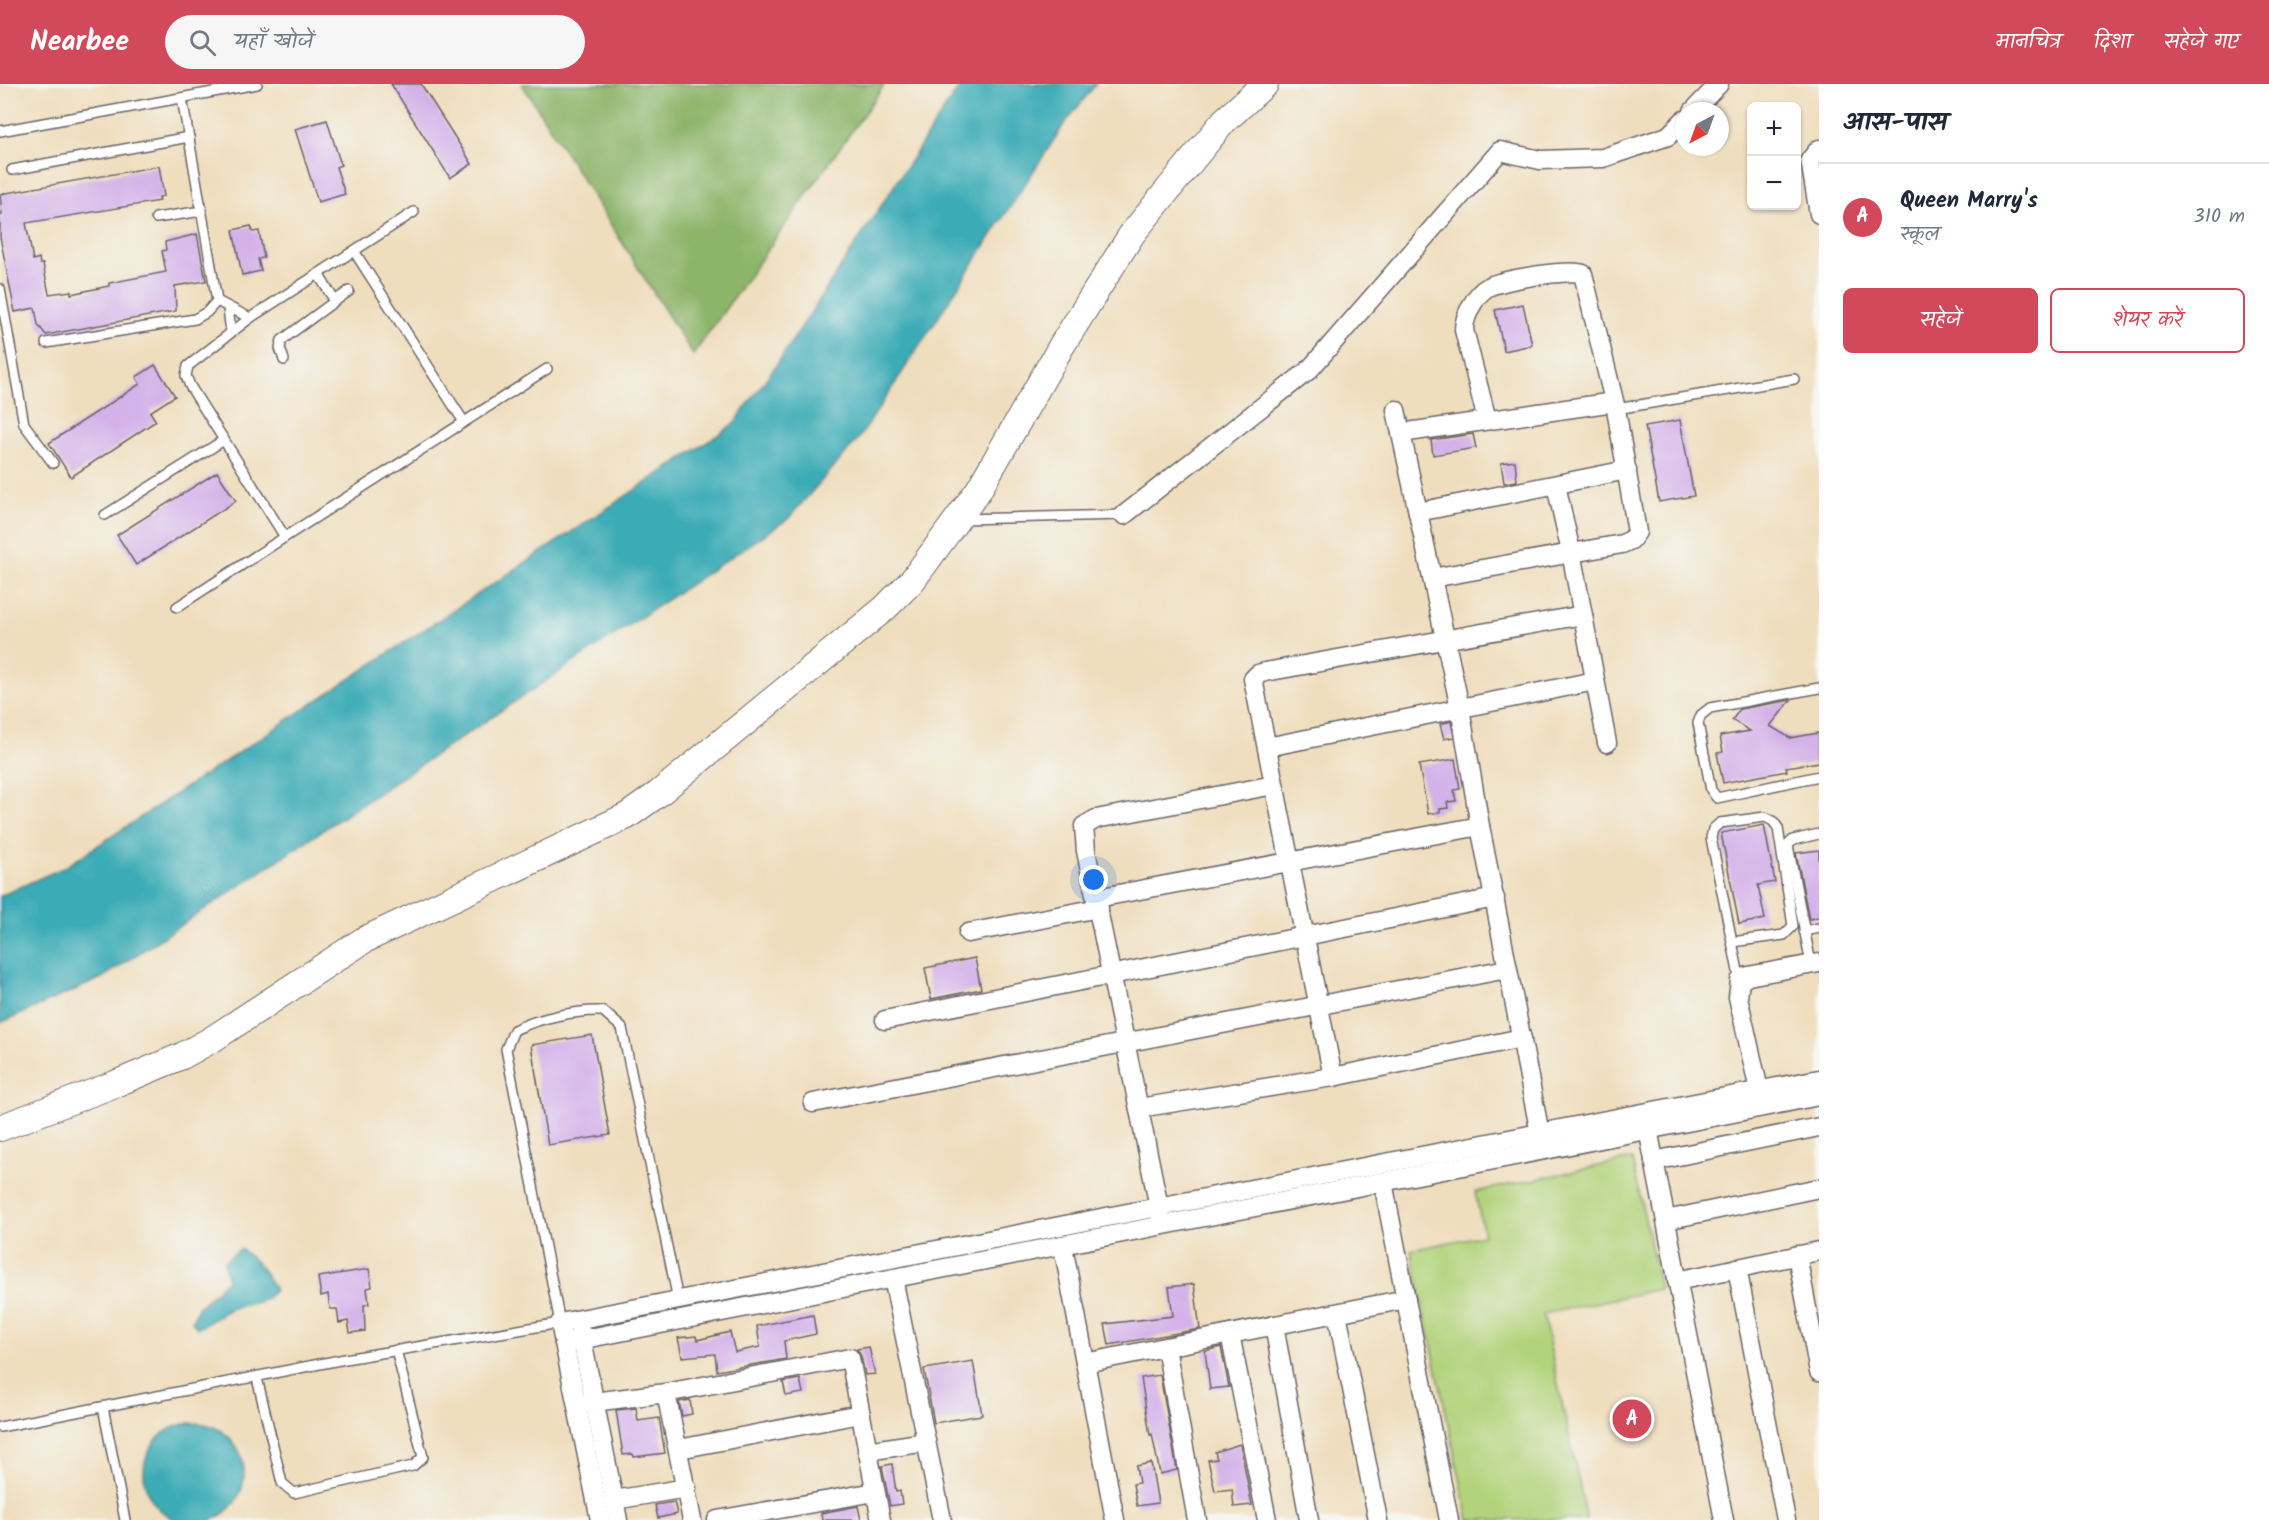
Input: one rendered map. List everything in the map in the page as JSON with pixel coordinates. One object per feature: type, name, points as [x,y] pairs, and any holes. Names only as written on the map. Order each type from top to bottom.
[{"type":"street","points":[[0,1128],[182,1056],[211,1040],[364,940],[627,816],[658,794],[885,608],[931,560],[978,491],[1062,345],[1132,234],[1224,121],[1265,84]]},
{"type":"street","points":[[1702,102],[1719,84]]},
{"type":"street","points":[[1124,515],[1310,370],[1500,152],[1540,160],[1603,158],[1668,136],[1675,129]]},
{"type":"street","points":[[1819,149],[1810,160],[1819,214]]},
{"type":"street","points":[[1432,578],[1622,544],[1631,540],[1637,532],[1615,405],[1587,281],[1583,274],[1569,271],[1488,287],[1466,316],[1464,330],[1487,420]]},
{"type":"street","points":[[1401,433],[1615,405]]},
{"type":"street","points":[[1396,410],[1460,708],[1507,969],[1542,1140]]},
{"type":"street","points":[[1418,512],[1627,470]]},
{"type":"street","points":[[1556,484],[1607,743]]},
{"type":"street","points":[[1333,1077],[1253,679],[1258,674],[1583,615]]},
{"type":"street","points":[[1267,747],[1595,681]]},
{"type":"street","points":[[1163,1225],[1083,834],[1088,822],[1274,785]]},
{"type":"street","points":[[968,933],[1290,862],[1480,826]]},
{"type":"street","points":[[885,1020],[1495,898]]},
{"type":"street","points":[[1759,1090],[1738,997],[1740,981],[1748,976],[1815,964]]},
{"type":"street","points":[[813,1103],[1507,969]]},
{"type":"street","points":[[1139,1108],[1333,1077],[1522,1038]]},
{"type":"street","points":[[573,1341],[1383,1182],[1542,1140],[1648,1129],[1723,1106],[1759,1090],[1819,1079]]},
{"type":"street","points":[[600,1520],[577,1405],[573,1341],[569,1321],[1159,1207],[1723,1106],[1819,1096]]},
{"type":"street","points":[[1654,1161],[1819,1127]]},
{"type":"street","points":[[1648,1129],[1724,1520]]},
{"type":"street","points":[[1383,1182],[1449,1520]]},
{"type":"street","points":[[1666,1220],[1819,1188]]},
{"type":"street","points":[[1063,1246],[1115,1520]]},
{"type":"street","points":[[1677,1281],[1819,1251]]},
{"type":"street","points":[[1797,1256],[1819,1372]]},
{"type":"street","points":[[1737,1268],[1786,1520]]},
{"type":"street","points":[[893,1278],[942,1520]]},
{"type":"street","points":[[1085,1363],[1406,1299]]},
{"type":"street","points":[[1337,1313],[1378,1520]]},
{"type":"street","points":[[1274,1325],[1309,1520]]},
{"type":"street","points":[[1230,1334],[1267,1520]]},
{"type":"street","points":[[573,1341],[596,1401],[618,1520]]},
{"type":"street","points":[[1166,1347],[1197,1520]]},
{"type":"street","points":[[577,1405],[666,1393],[850,1358],[881,1520]]},
{"type":"street","points":[[666,1393],[692,1520]]},
{"type":"street","points":[[679,1449],[860,1414]]},
{"type":"street","points":[[867,1451],[926,1442]]},
{"type":"street","points":[[614,1500],[687,1488]]},
{"type":"street","points":[[717,1520],[875,1492]]},
{"type":"lane","points":[[0,131],[257,84]]},
{"type":"lane","points":[[182,98],[217,301],[228,309],[250,318]]},
{"type":"lane","points":[[12,170],[189,137]]},
{"type":"lane","points":[[156,218],[202,211]]},
{"type":"lane","points":[[285,537],[190,386],[186,376],[188,366],[250,318],[414,212]]},
{"type":"lane","points":[[354,251],[464,422]]},
{"type":"lane","points":[[318,274],[335,301]]},
{"type":"lane","points":[[0,289],[24,424],[53,463]]},
{"type":"lane","points":[[284,360],[280,348],[282,340],[349,291]]},
{"type":"lane","points":[[46,343],[195,319],[207,312],[217,301]]},
{"type":"lane","points":[[228,309],[231,332]]},
{"type":"lane","points":[[177,608],[547,369]]},
{"type":"lane","points":[[1615,405],[1794,379]]},
{"type":"lane","points":[[105,515],[224,440]]},
{"type":"lane","points":[[959,519],[1124,515]]},
{"type":"lane","points":[[1819,688],[1710,708],[1701,715],[1698,723],[1711,790],[1717,798],[1819,777]]},
{"type":"lane","points":[[1732,942],[1784,935],[1793,926],[1778,828],[1773,820],[1765,817],[1720,823],[1713,829],[1711,838],[1732,942],[1740,981]]},
{"type":"lane","points":[[1815,964],[1804,931],[1788,845],[1793,840],[1819,834]]},
{"type":"lane","points":[[1804,931],[1819,928]]},
{"type":"lane","points":[[0,1427],[396,1350],[569,1321],[506,1050],[514,1030],[524,1025],[591,1011],[603,1011],[622,1028],[678,1300]]},
{"type":"lane","points":[[257,1377],[282,1483],[294,1493],[413,1466],[423,1457],[396,1350]]},
{"type":"lane","points":[[103,1407],[125,1520]]},
{"type":"green space","points":[[522,84],[885,84],[693,355]]},
{"type":"green space","points":[[1632,1159],[1660,1289],[1543,1314],[1587,1520],[1469,1520],[1411,1250],[1484,1235],[1475,1192]]},
{"type":"water","points":[[961,84],[1096,84],[1063,126],[860,437],[788,519],[102,978],[0,1023],[0,896],[67,866],[733,425],[777,364]]},
{"type":"water","points":[[240,1249],[260,1267],[275,1290],[264,1299],[231,1309],[197,1328],[192,1321],[198,1308],[227,1280],[224,1261]]},
{"type":"water","points":[[184,1424],[204,1424],[222,1431],[236,1445],[243,1463],[243,1483],[236,1501],[222,1515],[207,1521],[181,1521],[166,1515],[152,1501],[145,1483],[145,1463],[152,1445],[166,1431]]},
{"type":"building","points":[[391,84],[421,84],[472,164],[450,178]]},
{"type":"building","points":[[327,120],[341,165],[336,167],[345,194],[318,202],[295,129]]},
{"type":"building","points":[[159,166],[164,196],[159,197],[160,201],[26,223],[33,260],[39,258],[40,264],[43,264],[49,294],[71,291],[71,294],[109,286],[109,283],[166,272],[162,251],[166,250],[165,242],[197,234],[206,281],[175,286],[176,311],[46,335],[38,325],[35,308],[15,312],[0,237],[0,215],[2,214],[0,194]]},
{"type":"building","points":[[251,226],[253,232],[259,231],[264,258],[258,259],[261,271],[242,275],[233,230]]},
{"type":"building","points":[[1523,304],[1532,345],[1504,351],[1495,310]]},
{"type":"building","points":[[155,365],[175,396],[150,412],[156,421],[71,477],[49,443],[140,384],[136,377]]},
{"type":"building","points":[[1680,420],[1694,496],[1659,502],[1645,426]]},
{"type":"building","points":[[1473,434],[1476,448],[1433,455],[1431,440]]},
{"type":"building","points":[[1515,461],[1517,481],[1504,483],[1501,463]]},
{"type":"building","points":[[217,472],[236,501],[136,565],[117,535]]},
{"type":"building","points":[[1791,700],[1770,726],[1790,738],[1819,733],[1819,762],[1786,767],[1787,771],[1723,783],[1717,753],[1723,752],[1720,736],[1750,731],[1732,720],[1740,709]]},
{"type":"building","points":[[1451,721],[1454,737],[1444,739],[1440,724]]},
{"type":"building","points":[[1455,759],[1460,789],[1454,790],[1456,801],[1447,802],[1448,808],[1440,809],[1440,812],[1428,814],[1419,765]]},
{"type":"building","points":[[1764,825],[1775,882],[1758,885],[1765,919],[1739,924],[1721,833]]},
{"type":"building","points":[[1819,850],[1819,917],[1809,919],[1796,853]]},
{"type":"building","points":[[975,958],[981,989],[931,999],[925,968]]},
{"type":"building","points":[[592,1035],[610,1135],[548,1145],[531,1045]]},
{"type":"building","points":[[369,1269],[372,1287],[367,1288],[369,1304],[364,1305],[365,1331],[350,1333],[348,1321],[339,1323],[337,1309],[330,1309],[328,1294],[321,1296],[318,1277]]},
{"type":"building","points":[[1194,1284],[1200,1329],[1109,1345],[1105,1324],[1173,1316],[1169,1287]]},
{"type":"building","points":[[813,1315],[816,1334],[784,1341],[786,1359],[717,1371],[715,1354],[682,1357],[678,1338],[696,1336],[697,1340],[730,1332],[735,1352],[760,1347],[757,1326]]},
{"type":"building","points":[[869,1347],[875,1374],[865,1375],[857,1349]]},
{"type":"building","points":[[1221,1347],[1229,1387],[1210,1389],[1205,1351]]},
{"type":"building","points":[[973,1361],[982,1415],[934,1423],[924,1369]]},
{"type":"building","points":[[1160,1375],[1177,1470],[1160,1474],[1152,1434],[1150,1435],[1141,1378]]},
{"type":"building","points":[[800,1379],[803,1393],[786,1396],[783,1382]]},
{"type":"building","points":[[690,1400],[692,1414],[682,1416],[679,1402]]},
{"type":"building","points":[[636,1408],[638,1421],[659,1418],[665,1453],[634,1457],[633,1454],[623,1455],[616,1410]]},
{"type":"building","points":[[1240,1444],[1252,1505],[1234,1507],[1232,1489],[1215,1491],[1208,1460],[1217,1459],[1215,1452]]},
{"type":"building","points":[[1151,1463],[1158,1503],[1137,1506],[1133,1484],[1139,1483],[1136,1466]]},
{"type":"building","points":[[892,1464],[896,1492],[900,1491],[902,1504],[890,1506],[882,1466]]},
{"type":"building","points":[[674,1502],[677,1514],[658,1518],[655,1505]]},
{"type":"building","points":[[858,1506],[861,1520],[822,1520],[821,1513]]},
{"type":"place","name":"Queen Marry's","points":[[1632,1419]]}]
